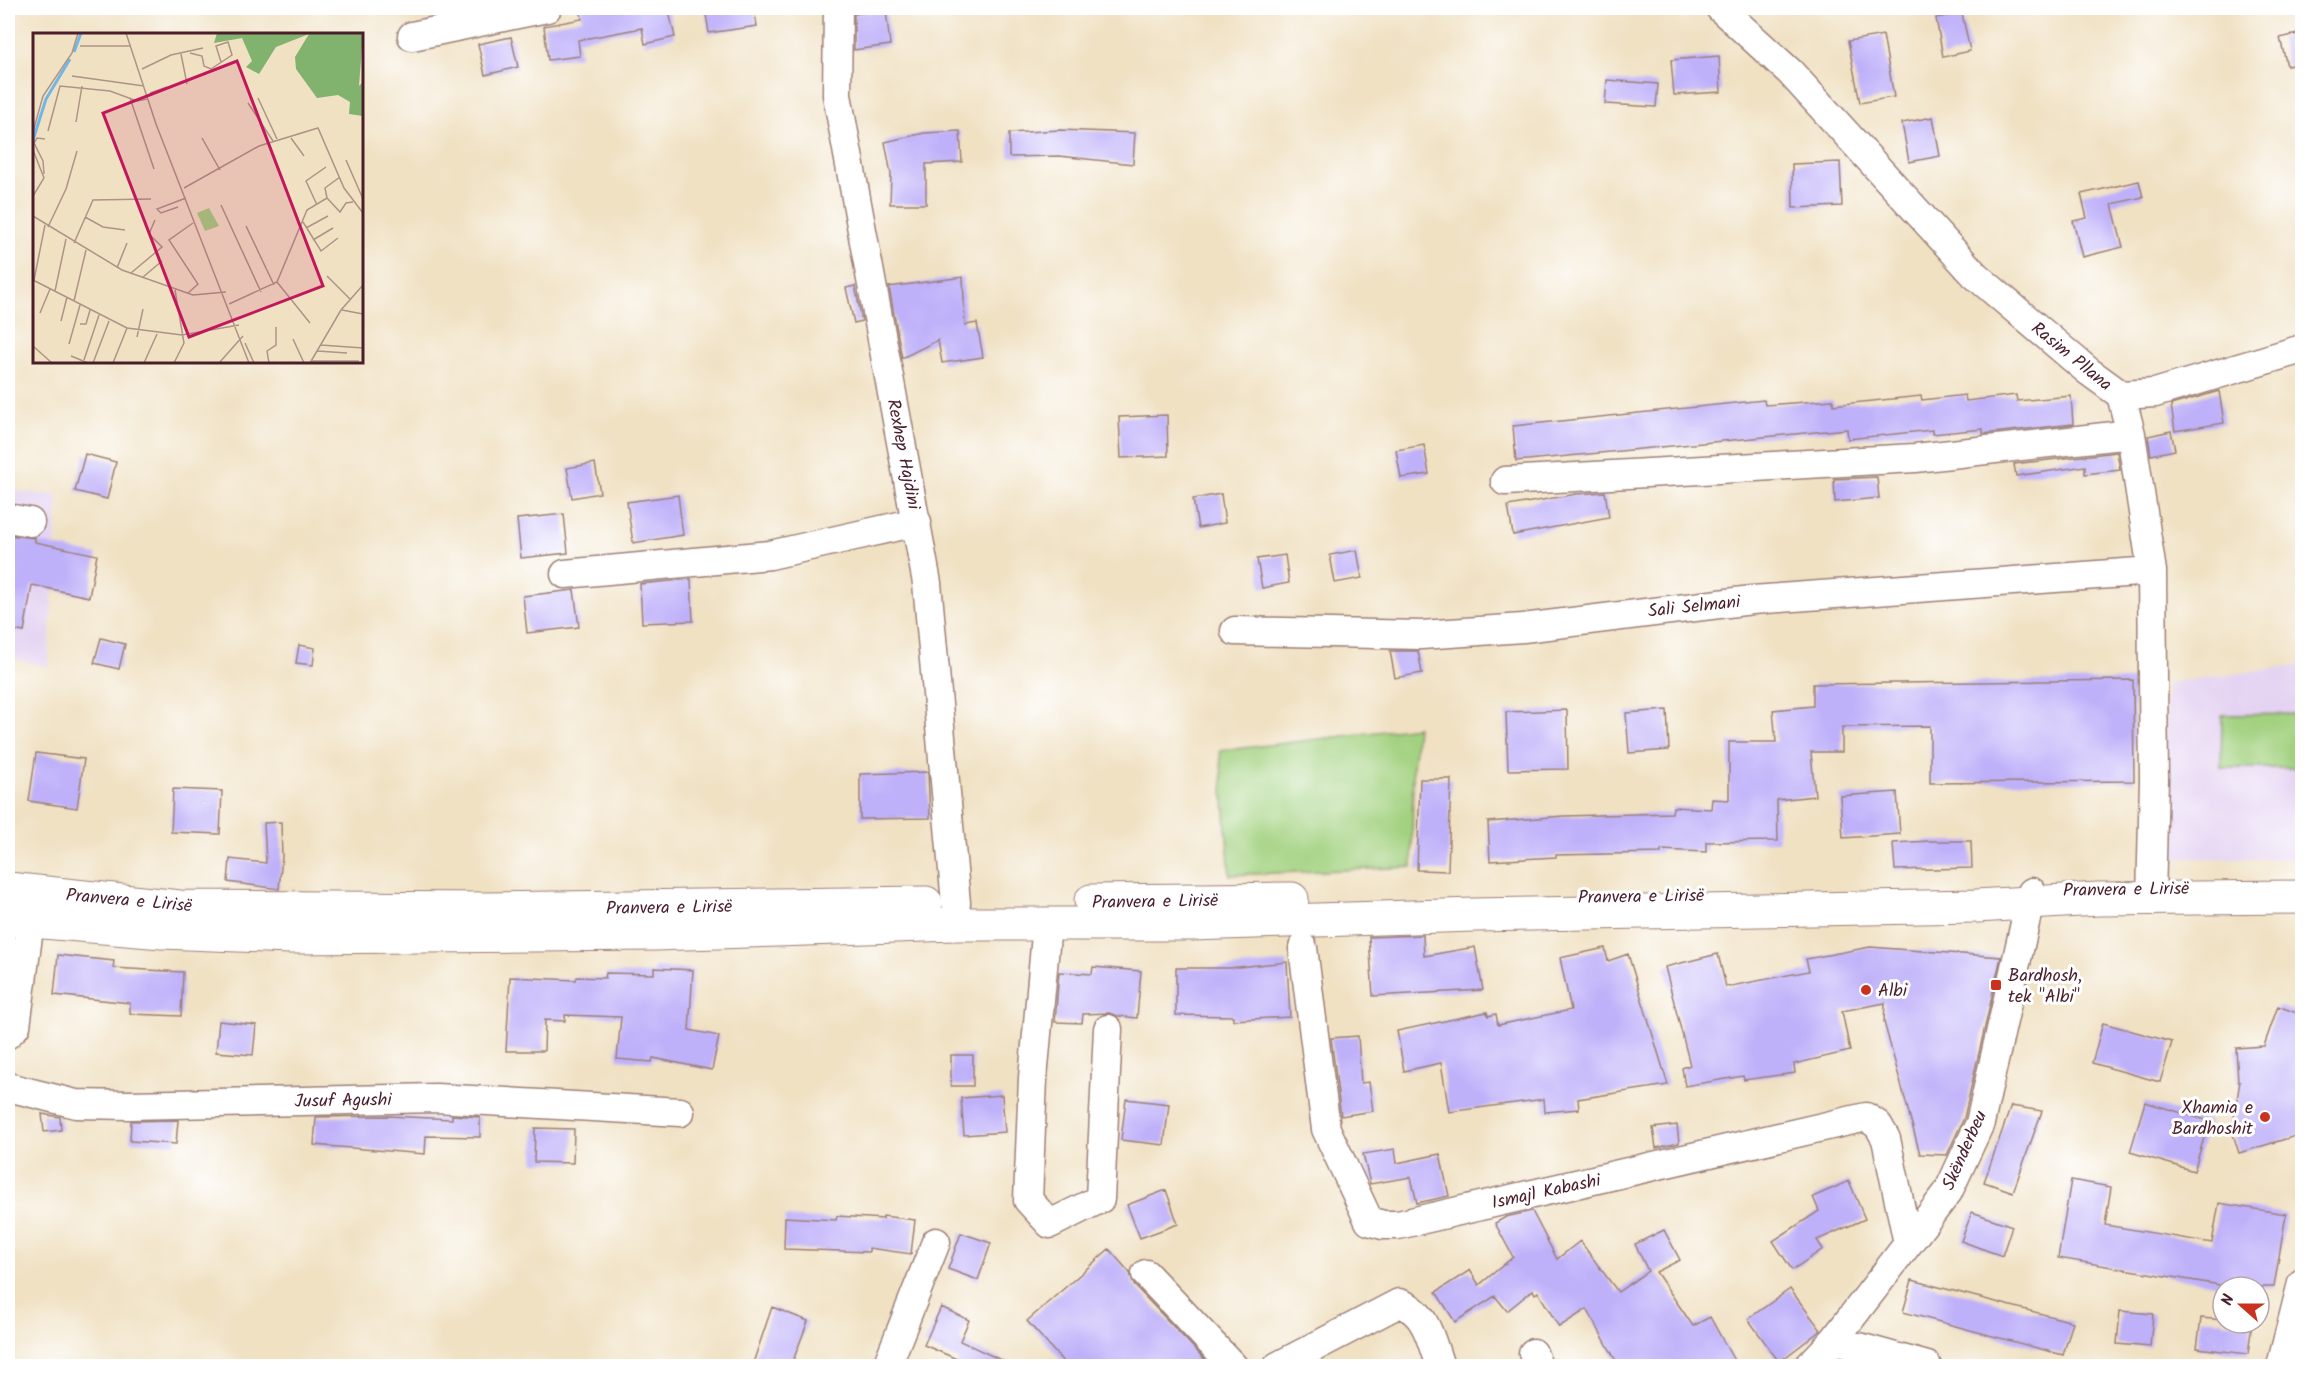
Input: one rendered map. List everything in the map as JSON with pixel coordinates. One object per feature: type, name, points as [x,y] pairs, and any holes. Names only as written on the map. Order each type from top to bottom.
[{"type":"main road","name":"Pranvera e Lirisë","points":[[19,920],[162,932],[290,937],[656,934],[955,924],[1306,922],[2302,887]]},
{"type":"main road","name":"Pranvera e Lirisë","points":[[8,889],[180,907],[488,909],[956,903],[2031,897]]},
{"type":"main road","name":"Pranvera e Lirisë","points":[[2151,893],[2302,897]]},
{"type":"street","points":[[412,36],[547,8]]},
{"type":"street","name":"Rexhep Hajdini","points":[[838,8],[837,95],[927,583],[956,903]]},
{"type":"street","name":"Rasim Pllana","points":[[1720,8],[1790,72],[1976,275],[2121,396],[2132,434],[2152,571],[2154,779],[2151,893]]},
{"type":"street","points":[[2121,396],[2155,393],[2302,349]]},
{"type":"street","points":[[1505,481],[1915,458],[2132,434]]},
{"type":"street","points":[[565,574],[770,555],[917,522]]},
{"type":"street","name":"Sali Selmani","points":[[1235,631],[1421,635],[1523,628],[1752,600],[2152,571]]},
{"type":"street","name":"Skënderbeu","points":[[1809,1366],[1834,1340],[1948,1192],[1980,1124],[2031,897]]},
{"type":"street","points":[[8,1034],[16,1026],[19,920]]},
{"type":"street","points":[[1047,924],[1033,1078],[1028,1200],[1050,1224],[1100,1199],[1108,1029]]},
{"type":"street","name":"Ismajl Kabashi","points":[[1303,948],[1326,1129],[1369,1221],[1383,1225],[1398,1225],[1866,1117],[1878,1125],[1886,1139],[1908,1243]]},
{"type":"street","name":"Jusuf Agushi","points":[[8,1088],[76,1104],[130,1105],[436,1098],[680,1113]]},
{"type":"street","points":[[887,1366],[936,1242]]},
{"type":"street","points":[[1146,1274],[1233,1366]]},
{"type":"street","points":[[2281,1366],[2302,1283]]},
{"type":"street","points":[[1278,1366],[1399,1303],[1412,1307],[1422,1318],[1440,1366]]},
{"type":"street","points":[[1834,1340],[1928,1366]]},
{"type":"shaded area","points":[[8,491],[58,495],[48,667],[8,657]]},
{"type":"shaded area","points":[[2302,665],[2302,859],[2163,858],[2167,683]]},
{"type":"green space","points":[[2302,714],[2302,768],[2221,768],[2222,715]]},
{"type":"green space","points":[[1417,727],[1413,768],[1412,867],[1230,875],[1220,751]]},
{"type":"building","points":[[580,8],[668,8],[675,37],[645,44],[642,28],[578,40],[580,56],[548,60],[544,26],[582,19]]},
{"type":"building","points":[[705,8],[754,8],[757,26],[709,33]]},
{"type":"building","points":[[886,10],[890,45],[854,50],[854,14]]},
{"type":"building","points":[[1962,13],[1970,51],[1943,57],[1936,18]]},
{"type":"building","points":[[2302,33],[2302,63],[2287,66],[2280,38]]},
{"type":"building","points":[[1883,35],[1894,97],[1860,103],[1848,41]]},
{"type":"building","points":[[511,37],[518,67],[485,75],[478,44]]},
{"type":"building","points":[[1719,56],[1721,92],[1674,95],[1671,60]]},
{"type":"building","points":[[1607,80],[1658,84],[1656,107],[1605,104]]},
{"type":"building","points":[[1933,117],[1940,156],[1909,162],[1902,123]]},
{"type":"building","points":[[1060,130],[1135,133],[1133,164],[1059,156],[1009,157],[1009,133]]},
{"type":"building","points":[[960,131],[962,162],[926,164],[926,204],[890,204],[891,174],[885,142],[924,133]]},
{"type":"building","points":[[1840,162],[1842,206],[1793,208],[1792,164]]},
{"type":"building","points":[[2139,181],[2143,197],[2112,204],[2123,247],[2082,257],[2073,221],[2087,218],[2081,194]]},
{"type":"building","points":[[963,277],[965,325],[977,323],[983,357],[942,363],[938,340],[902,358],[889,287]]},
{"type":"building","points":[[855,286],[862,321],[854,323],[846,288]]},
{"type":"building","points":[[2219,391],[2224,423],[2175,431],[2171,405]]},
{"type":"building","points":[[1965,395],[1966,401],[2016,395],[2017,401],[2071,396],[2073,424],[1983,434],[1983,429],[1932,434],[1932,430],[1848,439],[1847,429],[1516,461],[1513,426],[1764,400],[1765,405],[1833,400],[1833,405],[1921,396],[1922,400]]},
{"type":"building","points":[[1167,415],[1168,456],[1121,458],[1119,417]]},
{"type":"building","points":[[2171,431],[2175,450],[2151,455],[2148,436]]},
{"type":"building","points":[[1424,445],[1429,474],[1401,478],[1396,450]]},
{"type":"building","points":[[2117,452],[2120,470],[2085,474],[2085,466],[2016,476],[2014,464]]},
{"type":"building","points":[[85,454],[116,462],[107,499],[75,491]]},
{"type":"building","points":[[595,463],[600,493],[572,498],[567,468]]},
{"type":"building","points":[[1877,477],[1879,498],[1835,502],[1834,479]]},
{"type":"building","points":[[1605,492],[1609,517],[1513,535],[1508,506],[1576,494]]},
{"type":"building","points":[[1221,494],[1225,523],[1198,528],[1193,499]]},
{"type":"building","points":[[678,495],[683,535],[633,543],[627,502]]},
{"type":"building","points":[[564,514],[568,553],[521,558],[517,519]]},
{"type":"building","points":[[8,535],[35,538],[35,542],[97,555],[89,597],[32,585],[24,632],[8,629]]},
{"type":"building","points":[[1357,550],[1362,578],[1335,583],[1330,555]]},
{"type":"building","points":[[1285,555],[1289,583],[1262,588],[1257,559]]},
{"type":"building","points":[[691,579],[693,621],[642,623],[640,584]]},
{"type":"building","points":[[574,590],[579,627],[527,633],[523,596]]},
{"type":"building","points":[[101,638],[125,644],[119,669],[94,663]]},
{"type":"building","points":[[299,645],[315,648],[313,665],[296,663]]},
{"type":"building","points":[[1390,651],[1418,651],[1422,673],[1395,678]]},
{"type":"building","points":[[2133,680],[2134,781],[1930,783],[1930,726],[1842,727],[1842,752],[1811,752],[1815,796],[1777,800],[1778,841],[1706,842],[1706,852],[1661,850],[1661,853],[1556,855],[1556,857],[1490,861],[1488,822],[1564,816],[1672,813],[1673,807],[1711,809],[1712,799],[1729,800],[1729,742],[1776,742],[1773,710],[1813,706],[1813,684]]},
{"type":"building","points":[[1567,710],[1568,769],[1508,770],[1506,712]]},
{"type":"building","points":[[1667,710],[1669,750],[1629,753],[1626,713]]},
{"type":"building","points":[[36,753],[84,759],[77,808],[29,801]]},
{"type":"building","points":[[928,772],[930,818],[860,819],[860,774]]},
{"type":"building","points":[[1420,779],[1451,779],[1448,871],[1417,870]]},
{"type":"building","points":[[173,789],[222,791],[220,834],[171,832]]},
{"type":"building","points":[[1897,792],[1900,834],[1843,838],[1840,796]]},
{"type":"building","points":[[281,822],[282,858],[279,889],[228,882],[230,859],[266,863],[264,823]]},
{"type":"building","points":[[1971,841],[1972,868],[1895,870],[1893,843]]},
{"type":"building","points":[[1423,935],[1424,956],[1475,947],[1483,990],[1373,996],[1369,937]]},
{"type":"building","points":[[1870,947],[2001,957],[1964,1118],[1947,1155],[1920,1154],[1884,1022],[1885,1003],[1842,1011],[1850,1051],[1794,1064],[1795,1073],[1744,1080],[1743,1076],[1685,1086],[1682,1068],[1690,1065],[1665,967],[1718,954],[1726,987],[1809,971],[1806,959]]},
{"type":"building","points":[[1605,948],[1608,961],[1628,954],[1668,1085],[1578,1099],[1579,1109],[1545,1112],[1544,1099],[1449,1112],[1441,1063],[1404,1071],[1397,1031],[1487,1012],[1488,1016],[1496,1014],[1498,1025],[1571,1010],[1560,958]]},
{"type":"building","points":[[58,955],[114,961],[113,968],[183,972],[181,1016],[130,1014],[130,1003],[54,995]]},
{"type":"building","points":[[1287,962],[1290,1017],[1233,1020],[1233,1016],[1176,1015],[1176,968],[1229,968]]},
{"type":"building","points":[[1093,967],[1141,971],[1137,1018],[1109,1013],[1083,1014],[1082,1023],[1055,1022],[1059,972],[1092,974]]},
{"type":"building","points":[[654,968],[693,970],[689,1030],[719,1036],[712,1070],[653,1058],[652,1062],[617,1059],[621,1017],[565,1015],[565,1021],[545,1020],[544,1051],[506,1051],[510,977],[576,980],[577,977],[605,978],[606,973],[654,974]]},
{"type":"building","points":[[2278,1006],[2302,1015],[2302,1134],[2239,1153],[2232,1131],[2240,1081],[2238,1081],[2236,1048],[2264,1046]]},
{"type":"building","points":[[219,1021],[256,1025],[253,1055],[216,1052]]},
{"type":"building","points":[[2103,1023],[2172,1042],[2160,1082],[2092,1063]]},
{"type":"building","points":[[1358,1036],[1361,1083],[1369,1082],[1373,1111],[1341,1116],[1331,1038]]},
{"type":"building","points":[[951,1055],[973,1055],[973,1086],[951,1086]]},
{"type":"building","points":[[1002,1095],[1005,1132],[964,1135],[961,1098]]},
{"type":"building","points":[[1126,1099],[1169,1104],[1164,1145],[1121,1140]]},
{"type":"building","points":[[2145,1102],[2209,1121],[2194,1171],[2130,1152]]},
{"type":"building","points":[[2011,1106],[2042,1111],[2013,1192],[1984,1182]]},
{"type":"building","points":[[42,1114],[60,1117],[61,1130],[44,1132]]},
{"type":"building","points":[[452,1115],[480,1117],[480,1137],[426,1136],[425,1154],[314,1145],[316,1117],[387,1116],[452,1119]]},
{"type":"building","points":[[178,1120],[176,1144],[130,1141],[131,1121]]},
{"type":"building","points":[[1677,1125],[1679,1143],[1656,1148],[1653,1128]]},
{"type":"building","points":[[535,1128],[574,1129],[573,1163],[534,1162]]},
{"type":"building","points":[[1395,1149],[1397,1163],[1440,1154],[1449,1196],[1417,1203],[1411,1177],[1370,1184],[1363,1154]]},
{"type":"building","points":[[2071,1180],[2111,1187],[2105,1225],[2212,1243],[2219,1203],[2286,1214],[2274,1287],[2271,1287],[2271,1275],[2211,1275],[2211,1284],[2058,1258]]},
{"type":"building","points":[[1849,1181],[1865,1219],[1817,1240],[1823,1249],[1792,1270],[1773,1241],[1819,1211],[1813,1197]]},
{"type":"building","points":[[1166,1190],[1178,1224],[1140,1238],[1127,1205]]},
{"type":"building","points":[[1532,1211],[1557,1259],[1580,1241],[1618,1292],[1648,1271],[1635,1244],[1664,1230],[1680,1260],[1656,1272],[1693,1326],[1710,1317],[1737,1366],[1619,1366],[1587,1309],[1559,1327],[1538,1292],[1535,1294],[1533,1290],[1507,1311],[1495,1296],[1455,1322],[1436,1292],[1470,1270],[1479,1285],[1513,1257],[1495,1223],[1506,1217]]},
{"type":"building","points":[[1972,1212],[2012,1226],[2002,1256],[1961,1241]]},
{"type":"building","points":[[837,1216],[883,1219],[883,1216],[915,1220],[911,1254],[869,1248],[869,1252],[784,1249],[785,1217],[836,1220]]},
{"type":"building","points":[[961,1233],[991,1243],[978,1280],[948,1269]]},
{"type":"building","points":[[1109,1249],[1130,1273],[1134,1285],[1211,1366],[1067,1366],[1027,1321]]},
{"type":"building","points":[[1912,1280],[2073,1322],[2063,1355],[1903,1312]]},
{"type":"building","points":[[1790,1289],[1821,1330],[1779,1362],[1748,1319]]},
{"type":"building","points":[[772,1307],[808,1321],[791,1366],[752,1366]]},
{"type":"building","points":[[941,1307],[969,1320],[960,1341],[1014,1366],[956,1366],[959,1360],[924,1345]]},
{"type":"building","points":[[2120,1311],[2153,1314],[2150,1347],[2117,1344]]},
{"type":"building","points":[[2201,1318],[2211,1319],[2211,1335],[2250,1335],[2248,1354],[2197,1348]]},
{"type":"place","name":"Bardhosh, tek \"Albi\"","points":[[1996,985]]},
{"type":"place","name":"Albi","points":[[1866,990]]},
{"type":"place","name":"Xhamia e Bardhoshit","points":[[2265,1117]]}]
